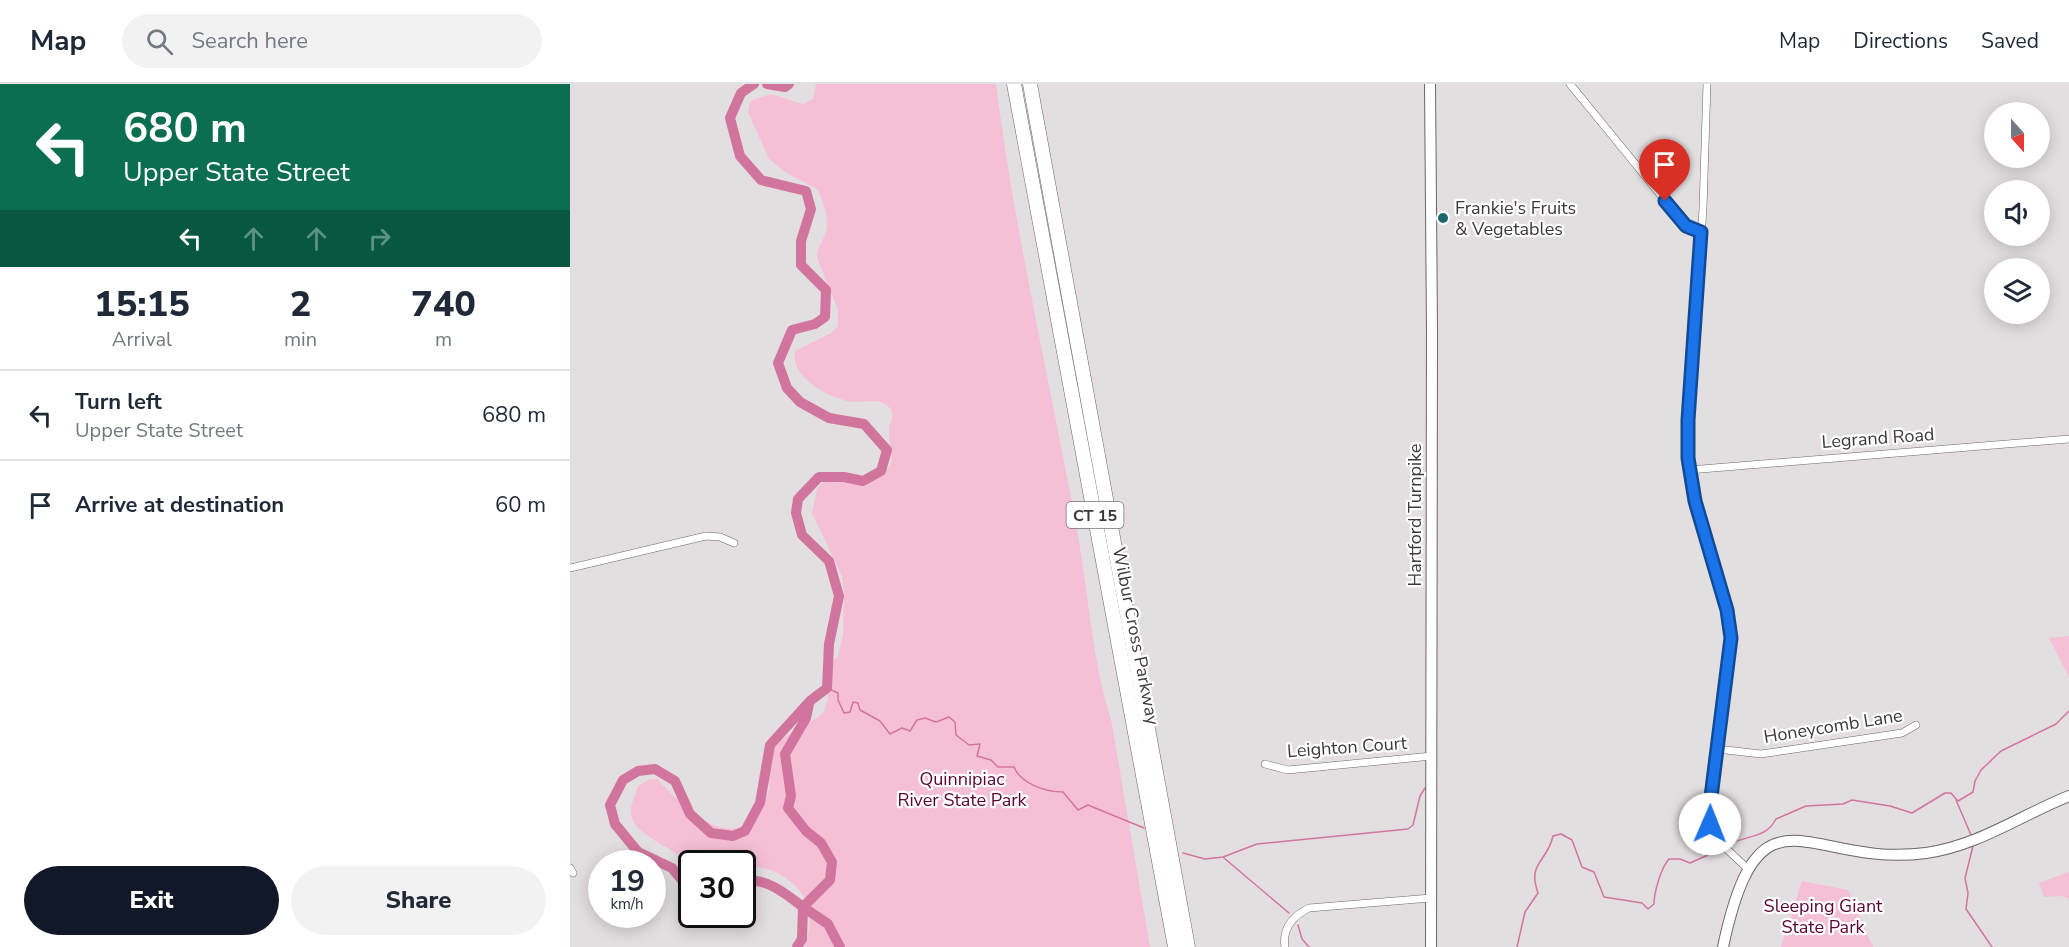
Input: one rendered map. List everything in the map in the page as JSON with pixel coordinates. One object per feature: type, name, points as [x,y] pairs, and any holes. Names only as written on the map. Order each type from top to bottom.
[{"type":"highway","name":"Wilbur Cross Parkway","points":[[1014,84],[1175,947]]},
{"type":"highway","name":"Wilbur Cross Parkway","points":[[1030,84],[1188,947]]},
{"type":"main road","name":"Hartford Turnpike","points":[[1430,84],[1431,947]]},
{"type":"main road","points":[[1723,947],[1736,896],[1747,868],[1770,846],[1787,839],[1803,840],[1848,851],[1884,854],[1915,854],[1948,849],[1975,840],[2023,815],[2069,796]]},
{"type":"street","points":[[1570,84],[1686,226],[1701,232]]},
{"type":"street","points":[[1707,84],[1701,232],[1688,420],[1689,470],[1730,630],[1730,657],[1710,805],[1710,824],[1722,845],[1747,868]]},
{"type":"street","name":"Legrand Road","points":[[1689,470],[2069,439]]},
{"type":"street","points":[[570,568],[706,536],[720,537],[734,543]]},
{"type":"street","name":"Honeycomb Lane","points":[[1717,749],[1761,754],[1902,733],[1916,725]]},
{"type":"street","name":"Leighton Court","points":[[1265,764],[1288,770],[1432,756]]},
{"type":"street","points":[[1286,947],[1286,932],[1289,923],[1299,912],[1309,908],[1431,898]]},
{"type":"green space","name":"Quinnipiac River State Park","points":[[816,84],[996,84],[1013,198],[1068,479],[1099,674],[1111,719],[1150,947],[805,947],[809,910],[805,900],[792,883],[783,876],[756,867],[756,850],[678,850],[678,854],[647,835],[633,821],[631,806],[638,786],[650,779],[657,779],[685,806],[714,825],[729,829],[743,825],[756,814],[768,793],[767,762],[770,753],[781,740],[824,712],[828,699],[828,667],[838,656],[843,635],[842,576],[812,513],[817,489],[824,482],[872,480],[887,470],[892,461],[889,428],[893,414],[887,405],[877,402],[847,401],[829,394],[803,377],[795,360],[795,351],[831,333],[838,326],[838,310],[817,258],[826,231],[826,215],[817,189],[788,174],[769,159],[748,112],[750,102],[771,95],[803,104],[813,99]]},
{"type":"green space","points":[[2069,636],[2069,677],[2049,638]]},
{"type":"green space","points":[[2069,872],[2069,899],[2063,896],[2044,897],[2039,883]]},
{"type":"green space","name":"Sleeping Giant State Park","points":[[1802,881],[1848,890],[1873,947],[1781,947]]},
{"type":"waterway","points":[[678,875],[672,868],[638,852],[615,824],[610,805],[623,780],[638,771],[655,769],[675,781],[690,814],[711,833],[733,836],[745,831],[760,803],[770,745],[810,701],[827,688],[829,644],[839,596],[829,561],[802,535],[796,513],[798,499],[819,477],[844,477],[863,481],[881,471],[887,450],[864,424],[829,418],[800,402],[787,388],[778,363],[792,330],[815,324],[825,317],[826,290],[801,265],[801,241],[811,209],[806,191],[761,180],[740,156],[730,118],[741,93],[754,84]]},
{"type":"waterway","points":[[767,84],[785,87],[789,84]]},
{"type":"waterway","points":[[827,688],[838,693],[838,700],[844,713],[850,712],[853,702],[858,703],[860,710],[880,721],[890,734],[902,728],[910,731],[917,720],[925,718],[936,722],[949,717],[955,722],[956,735],[969,745],[980,744],[977,756],[991,760],[998,767],[1014,767],[1022,778],[1035,786],[1063,792],[1078,810],[1088,805],[1144,828]]},
{"type":"waterway","points":[[809,704],[806,718],[785,754],[791,796],[788,808],[806,831],[821,843],[832,862],[830,880],[803,907],[828,924],[840,947]]},
{"type":"waterway","points":[[1732,843],[1763,832],[1776,819],[1806,806],[1843,804],[1852,800],[1890,806],[1912,813],[1945,793],[1951,793],[1958,801],[1973,792],[1975,781],[1981,770],[2001,751],[2056,724],[2069,711]]},
{"type":"waterway","points":[[1183,853],[1205,859],[1223,857],[1257,844],[1408,829],[1413,825],[1420,796],[1425,788]]},
{"type":"waterway","points":[[1956,800],[1971,835]]},
{"type":"waterway","points":[[1517,947],[1525,912],[1538,893],[1535,883],[1536,868],[1553,836],[1561,834],[1572,840],[1582,867],[1594,872],[1604,897],[1642,903],[1648,909],[1654,904],[1658,880],[1669,859],[1680,859],[1690,863],[1717,851]]},
{"type":"waterway","points":[[1973,846],[1965,878],[1968,893],[1966,909],[1992,947]]},
{"type":"waterway","points":[[1224,858],[1289,913]]},
{"type":"waterway","points":[[756,881],[768,884],[803,907],[802,939],[797,947]]},
{"type":"waterway","points":[[1298,925],[1302,939],[1309,947]]},
{"type":"place","name":"Frankie's Fruits & Vegetables","points":[[1443,218]]},
{"type":"route","points":[[1665,201],[1686,226],[1695,232],[1701,232],[1688,420],[1688,458],[1695,501],[1730,624],[1729,668],[1710,805],[1710,824]]}]
